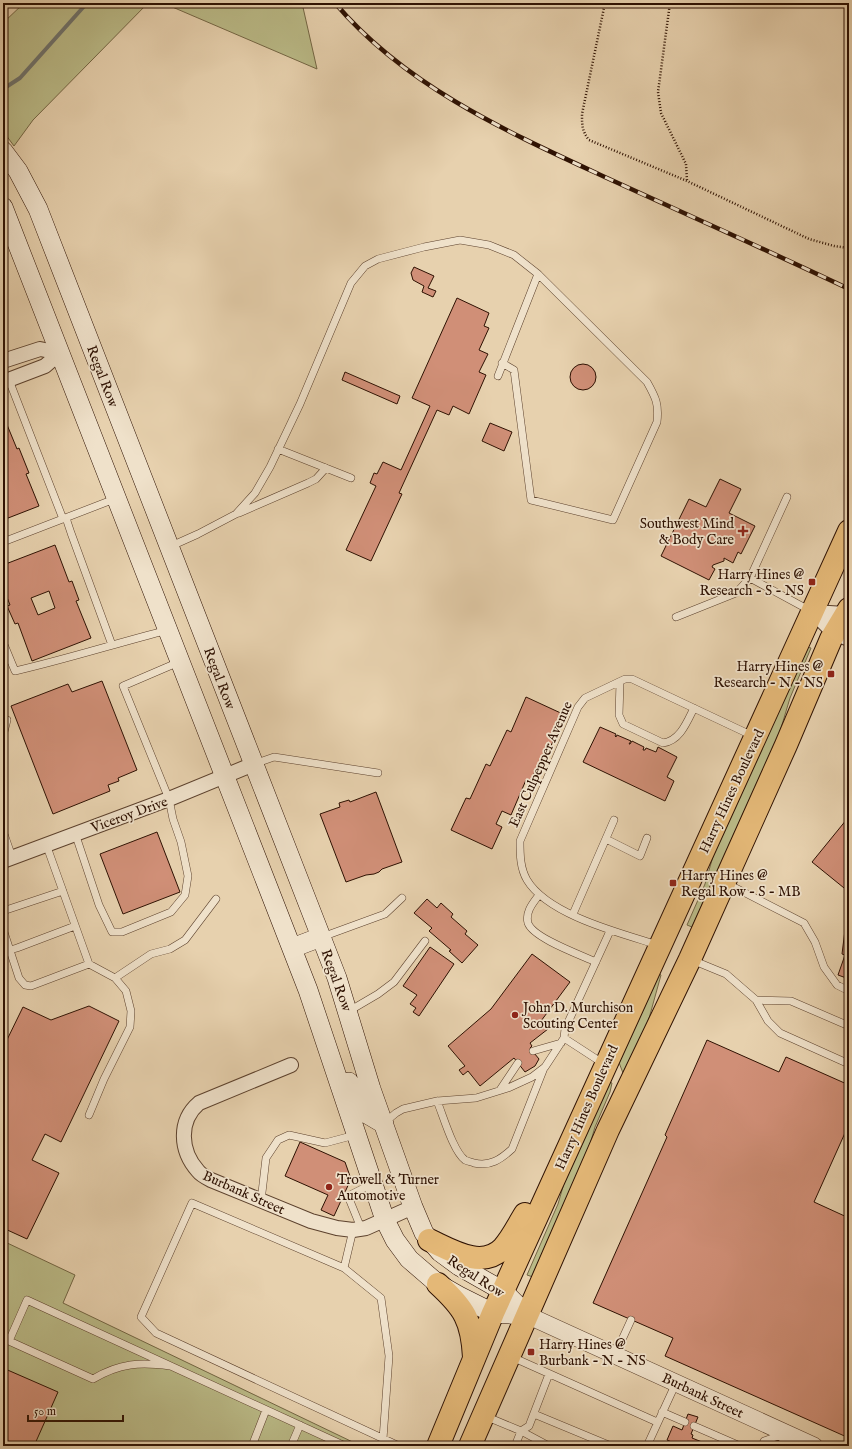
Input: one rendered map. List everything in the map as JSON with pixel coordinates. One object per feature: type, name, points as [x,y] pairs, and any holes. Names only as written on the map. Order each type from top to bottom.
[{"type":"main road","name":"Regal Row","points":[[3,151],[18,172],[38,209],[254,764],[337,978],[371,1089],[413,1207],[424,1233],[440,1252],[459,1266],[503,1291],[527,1315]]},
{"type":"main road","name":"Regal Row","points":[[3,207],[308,990],[385,1220],[395,1240],[409,1259],[438,1284],[493,1312],[527,1315]]},
{"type":"main road","points":[[60,353],[89,342]]},
{"type":"main road","name":"Harry Hines Boulevard","points":[[438,1446],[493,1312],[849,531]]},
{"type":"main road","points":[[140,559],[169,547]]},
{"type":"main road","name":"Harry Hines Boulevard","points":[[470,1446],[608,1130],[690,959],[724,882],[842,636],[848,613]]},
{"type":"main road","points":[[292,948],[321,937]]},
{"type":"main road","points":[[660,945],[690,959]]},
{"type":"main road","points":[[328,1052],[341,1064],[359,1104],[367,1114],[384,1124]]},
{"type":"main road","points":[[605,1066],[616,1075],[618,1086],[607,1113],[608,1130]]},
{"type":"main road","points":[[429,1240],[463,1256],[472,1258],[490,1256],[498,1252],[503,1248],[542,1189],[559,1168]]},
{"type":"main road","points":[[438,1284],[463,1310],[470,1330],[474,1359]]},
{"type":"street","points":[[3,360],[40,349],[60,353]]},
{"type":"street","points":[[6,381],[45,366],[60,353]]},
{"type":"street","points":[[812,612],[848,613]]},
{"type":"street","points":[[812,612],[842,636]]},
{"type":"street","name":"Viceroy Drive","points":[[8,859],[169,799],[254,764]]},
{"type":"street","name":"Burbank Street","points":[[291,1065],[200,1103],[191,1110],[184,1130],[184,1145],[188,1158],[199,1173],[211,1180],[311,1221],[337,1228],[357,1229],[385,1220],[413,1207]]},
{"type":"street","name":"Burbank Street","points":[[527,1315],[676,1383],[783,1438],[814,1446]]},
{"type":"lane","points":[[236,514],[255,493],[270,467],[300,404],[351,283],[365,266],[378,259],[424,247],[460,240],[489,244],[514,255],[538,274],[647,382],[654,395],[658,409],[657,422],[613,520],[531,500],[514,370],[502,363]]},
{"type":"lane","points":[[498,376],[538,274]]},
{"type":"lane","points":[[6,381],[65,518],[112,645]]},
{"type":"lane","points":[[278,449],[351,478]]},
{"type":"lane","points":[[169,547],[236,514],[316,479],[326,468]]},
{"type":"lane","points":[[676,618],[736,593],[750,578],[787,497]]},
{"type":"lane","points":[[3,542],[117,498]]},
{"type":"lane","points":[[750,578],[812,612]]},
{"type":"lane","points":[[3,642],[15,671],[52,663],[168,630]]},
{"type":"lane","points":[[75,834],[99,905],[112,932],[122,932],[171,912],[185,895],[188,876],[182,842],[173,819],[169,799],[123,686],[180,662]]},
{"type":"lane","name":"East Culpepper Avenue","points":[[660,945],[610,931],[555,907],[539,895],[527,880],[520,861],[520,841],[578,707],[585,698],[625,679],[632,679],[755,737]]},
{"type":"lane","points":[[620,682],[619,715],[624,724],[663,743],[669,742],[680,733],[694,708]]},
{"type":"lane","points":[[3,736],[8,720]]},
{"type":"lane","points":[[254,764],[274,757],[378,773]]},
{"type":"lane","points":[[573,914],[614,820]]},
{"type":"lane","points":[[3,831],[8,859]]},
{"type":"lane","points":[[606,838],[640,856],[647,838]]},
{"type":"lane","points":[[46,844],[89,964],[115,978],[126,991],[131,1011],[130,1027],[88,1115]]},
{"type":"lane","points":[[724,882],[804,923],[815,942],[824,968],[837,985],[849,991]]},
{"type":"lane","points":[[3,910],[63,891]]},
{"type":"lane","points":[[539,895],[529,909],[528,922],[534,932],[596,962]]},
{"type":"lane","points":[[321,937],[384,914],[402,898]]},
{"type":"lane","points":[[115,978],[151,954],[170,949],[185,940],[216,899]]},
{"type":"lane","points":[[6,951],[75,926]]},
{"type":"lane","points":[[3,929],[6,951],[25,985],[31,986],[89,964]]},
{"type":"lane","points":[[437,1101],[456,1148],[465,1160],[482,1165],[495,1162],[502,1158],[512,1148],[545,1067],[562,1040],[565,1029],[610,931]]},
{"type":"lane","points":[[348,1011],[378,994],[394,982],[425,941]]},
{"type":"lane","points":[[690,959],[726,974],[756,1000],[768,1021],[780,1033],[849,1064]]},
{"type":"lane","points":[[756,1000],[791,1001],[849,1026]]},
{"type":"lane","points":[[562,1040],[605,1066]]},
{"type":"lane","points":[[533,1051],[562,1040]]},
{"type":"lane","points":[[500,1090],[518,1063]]},
{"type":"lane","points":[[384,1124],[403,1109],[437,1101],[476,1098],[532,1077],[545,1067]]},
{"type":"lane","points":[[261,1201],[266,1158],[278,1140],[288,1135],[325,1143],[356,1135]]},
{"type":"lane","points":[[344,1268],[357,1229],[348,1196],[373,1184]]},
{"type":"lane","points":[[383,1439],[388,1356],[381,1298],[344,1268],[192,1203],[141,1317],[156,1333],[383,1439],[399,1446]]},
{"type":"lane","points":[[170,1366],[129,1364],[106,1371],[93,1379],[9,1341],[27,1300],[345,1446]]},
{"type":"lane","points":[[615,1355],[631,1320]]},
{"type":"lane","points":[[509,1355],[658,1422]]},
{"type":"lane","points":[[515,1446],[521,1431],[529,1426],[549,1374]]},
{"type":"lane","points":[[647,1446],[676,1383]]},
{"type":"lane","points":[[252,1446],[266,1410]]},
{"type":"lane","points":[[662,1412],[685,1422]]},
{"type":"lane","points":[[534,1414],[611,1446]]},
{"type":"lane","points":[[483,1416],[521,1431],[550,1446]]},
{"type":"lane","points":[[291,1446],[300,1425]]},
{"type":"lane","points":[[694,1426],[740,1446]]},
{"type":"lane","points":[[762,1446],[764,1441],[783,1438]]},
{"type":"path","points":[[605,3],[582,114],[582,126],[584,133],[589,140],[686,182],[809,239],[834,246],[849,248]]},
{"type":"path","points":[[670,3],[658,92],[661,112],[686,164],[686,182]]},
{"type":"green space","points":[[24,3],[148,3],[33,120],[14,146],[3,131],[3,23]]},
{"type":"green space","points":[[163,3],[302,3],[317,69]]},
{"type":"green space","points":[[807,647],[811,648],[790,698],[778,738],[692,927],[687,925],[705,884],[714,853]]},
{"type":"green space","points":[[658,973],[661,975],[648,1022],[623,1073],[618,1060]]},
{"type":"green space","points":[[608,1081],[612,1083],[610,1092],[595,1127],[587,1154],[533,1277],[527,1275],[558,1204],[569,1166]]},
{"type":"green space","points":[[3,1241],[75,1275],[63,1303],[361,1446],[3,1446]]},
{"type":"building","points":[[414,267],[434,276],[428,288],[436,291],[433,297],[422,292],[424,286],[413,280],[411,273]]},
{"type":"building","points":[[457,298],[489,313],[484,326],[489,328],[479,350],[488,354],[479,372],[486,375],[469,414],[453,406],[449,415],[437,410],[399,493],[402,494],[371,561],[346,550],[376,486],[370,483],[374,473],[377,474],[383,462],[401,470],[430,406],[412,398]]},
{"type":"building","points":[[583,364],[592,368],[596,377],[592,386],[583,390],[574,386],[570,377],[574,368]]},
{"type":"building","points":[[345,372],[400,396],[397,404],[342,380]]},
{"type":"building","points":[[3,415],[29,473],[26,474],[39,506],[3,520],[3,482],[7,480],[3,469]]},
{"type":"building","points":[[490,423],[512,432],[504,451],[482,441]]},
{"type":"building","points":[[720,479],[741,489],[729,513],[755,526],[741,554],[738,552],[733,563],[724,558],[724,561],[713,565],[712,567],[715,569],[709,580],[661,556],[689,499],[706,507]]},
{"type":"building","points":[[55,545],[69,582],[72,581],[79,600],[76,601],[91,638],[32,661],[18,623],[15,624],[7,606],[10,605],[3,587],[3,565]],"holes":[[[49,591],[55,608],[38,615],[31,598]]]},
{"type":"building","points":[[102,681],[137,770],[118,778],[119,781],[108,785],[110,791],[53,814],[11,706],[68,684],[72,692]]},
{"type":"building","points":[[526,697],[565,715],[550,748],[547,746],[530,782],[526,780],[511,815],[502,811],[496,824],[502,827],[492,849],[451,830],[466,798],[470,799],[486,764],[490,766],[507,730],[511,732]]},
{"type":"building","points":[[600,727],[616,734],[616,737],[617,735],[631,741],[629,744],[632,741],[644,747],[643,750],[646,748],[656,752],[658,747],[677,757],[667,777],[674,781],[665,801],[583,762]]},
{"type":"building","points":[[376,792],[402,862],[382,869],[374,874],[366,875],[346,882],[320,814],[340,807],[339,803],[349,800],[350,802]]},
{"type":"building","points":[[847,819],[849,821],[849,892],[812,862]]},
{"type":"building","points":[[157,832],[180,892],[123,914],[100,854]]},
{"type":"building","points":[[427,899],[437,908],[441,903],[453,914],[451,917],[467,931],[465,934],[478,945],[462,963],[449,951],[451,950],[429,931],[432,928],[414,913]]},
{"type":"building","points":[[845,930],[849,931],[849,979],[838,975],[845,955],[842,954]]},
{"type":"building","points":[[430,947],[454,964],[419,1016],[413,1012],[416,1008],[410,1004],[417,995],[403,986]]},
{"type":"building","name":"John D. Murchison Scouting Center","points":[[532,954],[570,982],[541,1021],[548,1029],[530,1043],[532,1046],[530,1048],[539,1059],[535,1066],[525,1072],[514,1058],[480,1086],[468,1071],[463,1075],[459,1070],[465,1066],[448,1046],[491,1009]]},
{"type":"building","points":[[89,1006],[119,1021],[61,1142],[45,1134],[32,1160],[59,1173],[27,1239],[3,1228],[3,1048],[23,1007],[51,1020]]},
{"type":"building","points":[[707,1040],[779,1072],[786,1057],[849,1085],[849,1124],[814,1202],[849,1218],[849,1438],[665,1356],[673,1338],[593,1303],[667,1137],[665,1135]]},
{"type":"building","name":"Trowell & Turner Automotive","points":[[300,1142],[345,1162],[351,1179],[334,1216],[321,1210],[328,1195],[285,1176]]},
{"type":"building","points":[[3,1368],[58,1392],[34,1446],[3,1446]]},
{"type":"building","points":[[688,1414],[698,1417],[691,1434],[693,1435],[692,1438],[712,1446],[673,1446],[674,1443],[667,1440],[673,1426],[682,1430]]},
{"type":"waterway","points":[[3,89],[20,78],[87,3]]},
{"type":"railway","points":[[335,3],[363,33],[394,59],[461,105],[497,125],[570,161],[849,289]]},
{"type":"place","name":"Southwest Mind & Body Care","points":[[743,531]]},
{"type":"place","name":"Harry Hines @ Research - S - NS","points":[[812,582]]},
{"type":"place","name":"Harry Hines @ Research - N - NS","points":[[831,674]]},
{"type":"place","name":"Harry Hines @ Regal Row - S - MB","points":[[673,883]]},
{"type":"place","name":"John D. Murchison Scouting Center","points":[[515,1015]]},
{"type":"place","name":"Trowell & Turner Automotive","points":[[329,1187]]},
{"type":"place","name":"Harry Hines @ Burbank - N - NS","points":[[531,1352]]}]
